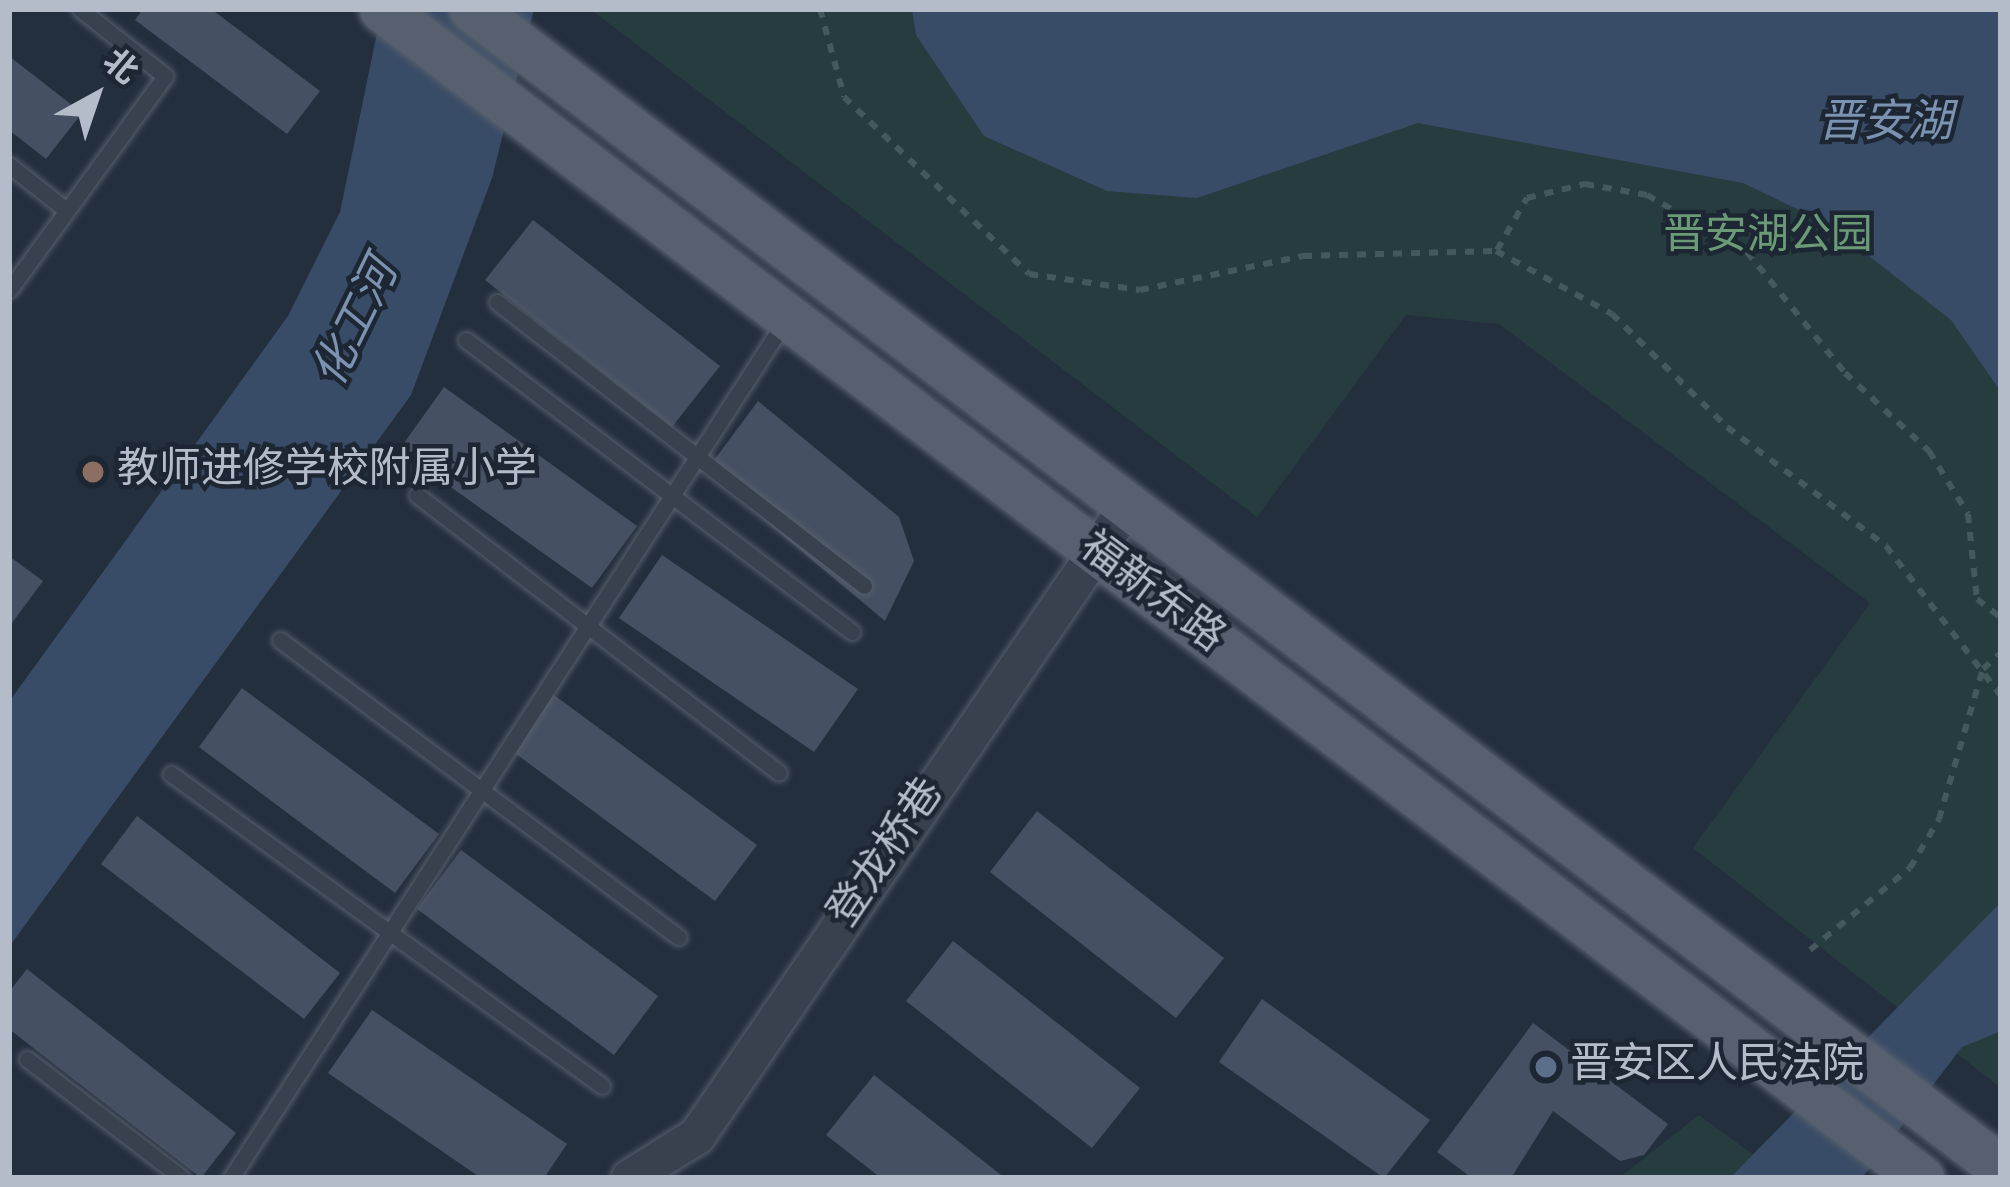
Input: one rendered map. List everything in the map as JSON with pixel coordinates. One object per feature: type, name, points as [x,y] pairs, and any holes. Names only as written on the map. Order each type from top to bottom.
[{"type":"main road","name":"福新东路","points":[[382,9],[1910,1170]]},
{"type":"main road","name":"福新东路","points":[[472,9],[2001,1168]]},
{"type":"street","name":"登龙桥巷","points":[[630,1178],[697,1136],[1127,507]]},
{"type":"lane","points":[[9,290],[165,76],[80,9]]},
{"type":"lane","points":[[9,165],[66,210]]},
{"type":"lane","points":[[497,302],[864,586]]},
{"type":"lane","points":[[231,1178],[474,787],[786,318]]},
{"type":"lane","points":[[466,340],[852,632]]},
{"type":"lane","points":[[416,495],[779,772]]},
{"type":"lane","points":[[280,640],[678,937]]},
{"type":"lane","points":[[171,774],[385,934],[602,1086]]},
{"type":"lane","points":[[27,1060],[182,1178]]},
{"type":"path","points":[[820,9],[844,97],[1029,274],[1140,290],[1303,256],[1496,250],[1612,314],[1727,427],[1886,546],[2001,696]]},
{"type":"path","points":[[1496,250],[1527,199],[1585,184],[1647,195],[1747,252],[1845,373],[1929,451],[1968,514],[1977,599],[2001,618]]},
{"type":"path","points":[[1810,950],[1872,906],[1926,843],[1983,668],[2001,653]]},
{"type":"green space","name":"晋安湖公园","points":[[590,9],[2001,9],[2001,1088],[1693,848],[1870,603],[1499,324],[1406,315],[1257,517]]},
{"type":"green space","points":[[1699,1115],[1785,1178],[1619,1178]]},
{"type":"water","name":"化工河","points":[[382,9],[534,9],[492,178],[411,395],[9,947],[9,702],[288,316],[340,212]]},
{"type":"water","name":"晋安湖","points":[[912,9],[2001,9],[2001,392],[1951,320],[1828,224],[1743,183],[1418,123],[1197,198],[1107,191],[984,136],[916,35]]},
{"type":"water","points":[[2001,902],[2001,1031],[1962,1047],[1862,1178],[1730,1178]]},
{"type":"building","points":[[143,9],[211,9],[320,91],[287,134],[135,20]]},
{"type":"building","points":[[9,56],[82,113],[46,159],[9,130]]},
{"type":"building","points":[[533,220],[720,366],[672,427],[485,280]]},
{"type":"building","points":[[444,387],[637,526],[592,588],[399,450]]},
{"type":"building","points":[[758,401],[899,517],[914,561],[885,621],[706,471]]},
{"type":"building","points":[[662,555],[858,689],[814,752],[619,618]]},
{"type":"building","points":[[9,556],[43,581],[9,627]]},
{"type":"building","points":[[242,688],[439,834],[395,893],[199,747]]},
{"type":"building","points":[[550,692],[757,845],[715,901],[508,748]]},
{"type":"building","points":[[1037,811],[1224,958],[1176,1018],[990,872]]},
{"type":"building","points":[[137,816],[340,973],[304,1019],[101,864]]},
{"type":"building","points":[[461,850],[658,996],[614,1055],[417,909]]},
{"type":"building","points":[[953,941],[1140,1088],[1092,1148],[906,1001]]},
{"type":"building","points":[[27,969],[236,1133],[201,1178],[9,1029],[9,992]]},
{"type":"building","points":[[1262,999],[1430,1120],[1384,1178],[1219,1062]]},
{"type":"building","points":[[372,1010],[567,1144],[544,1178],[481,1178],[328,1073]]},
{"type":"building","name":"晋安区人民法院","points":[[1533,1023],[1668,1124],[1644,1155],[1620,1161],[1553,1111],[1511,1178],[1472,1178],[1437,1152]]},
{"type":"building","points":[[874,1075],[1005,1178],[881,1178],[826,1135]]},
{"type":"place","name":"教师进修学校附属小学","points":[[93,472]]},
{"type":"place","name":"晋安区人民法院","points":[[1546,1067]]}]
